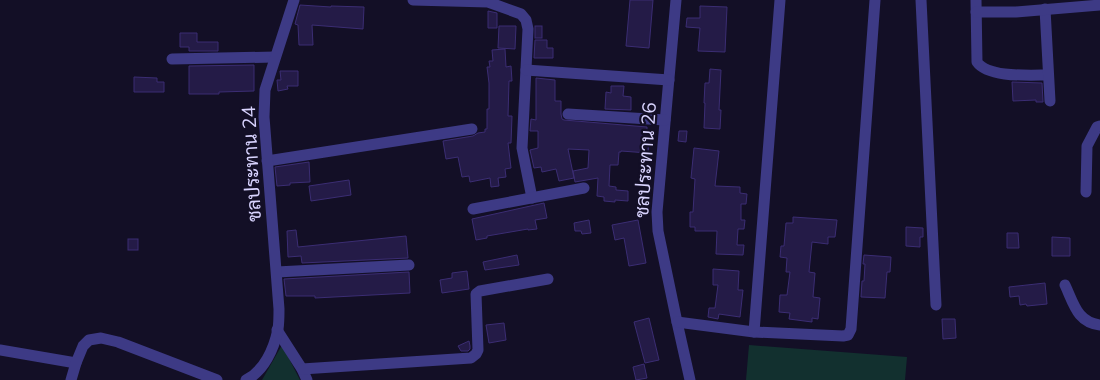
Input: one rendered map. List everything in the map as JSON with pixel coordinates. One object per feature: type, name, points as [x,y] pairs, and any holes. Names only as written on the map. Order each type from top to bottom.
[{"type":"street","name":"ชลประทาน 24","points":[[246,380],[260,370],[270,354],[278,330],[277,272],[264,116],[265,90],[294,0]]},
{"type":"street","points":[[413,0],[488,2],[522,14],[526,20],[528,29],[522,148],[532,198]]},
{"type":"street","name":"ชลประทาน 26","points":[[676,0],[657,212],[658,231],[690,380]]},
{"type":"street","points":[[754,332],[780,0]]},
{"type":"street","points":[[677,322],[754,332],[843,336],[848,334],[851,329],[875,0]]},
{"type":"street","points":[[920,0],[936,305]]},
{"type":"street","points":[[1048,75],[1008,75],[980,66],[977,62],[976,6],[1016,12],[1100,5]]},
{"type":"street","points":[[1045,9],[1050,101]]},
{"type":"street","points":[[172,59],[275,57]]},
{"type":"street","points":[[526,70],[669,80]]},
{"type":"street","points":[[568,114],[665,120]]},
{"type":"street","points":[[1086,192],[1087,146],[1097,127],[1100,126]]},
{"type":"street","points":[[267,161],[472,129]]},
{"type":"street","points":[[473,209],[584,188]]},
{"type":"street","points":[[277,272],[409,265]]},
{"type":"street","points":[[302,369],[472,358],[478,350],[476,294],[480,291],[548,279]]},
{"type":"street","points":[[1065,285],[1078,313],[1084,320],[1090,324],[1100,325]]},
{"type":"street","points":[[278,330],[307,380]]},
{"type":"street","points":[[71,380],[83,346],[89,340],[101,338],[118,342],[217,380]]},
{"type":"street","points":[[0,350],[76,362]]},
{"type":"green space","points":[[282,345],[300,380],[262,380]]},
{"type":"green space","points":[[749,345],[907,357],[905,380],[746,380]]},
{"type":"building","points":[[630,0],[653,0],[649,48],[626,46]]},
{"type":"building","points":[[300,5],[364,7],[363,29],[312,25],[313,45],[299,45],[298,25],[295,24]]},
{"type":"building","points":[[700,6],[727,7],[725,52],[698,51],[700,28],[686,27],[687,18],[700,18]]},
{"type":"building","points":[[488,11],[497,13],[497,28],[488,28]]},
{"type":"building","points":[[499,26],[516,26],[515,49],[498,48]]},
{"type":"building","points":[[535,26],[542,26],[542,38],[535,38]]},
{"type":"building","points":[[180,33],[197,33],[197,42],[218,42],[218,51],[189,51],[189,47],[180,47]]},
{"type":"building","points":[[535,40],[547,40],[547,48],[553,48],[553,58],[534,58]]},
{"type":"building","points":[[505,49],[506,67],[511,66],[512,81],[509,81],[508,116],[512,116],[511,143],[508,143],[511,168],[505,169],[506,177],[498,178],[499,186],[491,187],[490,178],[470,182],[469,176],[462,177],[458,157],[446,159],[443,141],[485,132],[485,129],[487,129],[487,109],[489,109],[487,67],[490,67],[489,61],[493,61],[492,50]]},
{"type":"building","points":[[254,65],[254,91],[189,94],[189,66]]},
{"type":"building","points":[[710,69],[721,70],[720,129],[704,128],[705,83],[709,83]]},
{"type":"building","points":[[280,71],[298,71],[298,86],[287,86],[288,89],[278,91],[277,80],[281,80]]},
{"type":"building","points":[[134,77],[157,78],[157,82],[164,82],[164,92],[134,92]]},
{"type":"building","points":[[536,78],[555,80],[555,101],[561,101],[561,114],[564,120],[647,127],[648,153],[621,151],[619,152],[618,165],[610,165],[609,186],[616,187],[616,190],[628,191],[628,201],[604,201],[604,197],[597,196],[598,178],[575,182],[573,171],[588,168],[589,150],[568,149],[574,178],[559,181],[556,169],[542,172],[541,167],[534,168],[530,150],[538,148],[538,131],[530,131],[531,119],[536,120]]},
{"type":"building","points":[[1012,82],[1042,83],[1043,102],[1036,102],[1036,100],[1013,101]]},
{"type":"building","points":[[611,86],[624,86],[623,96],[631,97],[631,110],[605,109],[606,92],[611,93]]},
{"type":"building","points":[[679,131],[687,131],[686,142],[678,141]]},
{"type":"building","points":[[694,148],[719,151],[715,186],[740,187],[740,193],[747,194],[746,204],[741,204],[741,220],[745,220],[744,229],[738,229],[737,245],[744,245],[743,255],[716,254],[717,231],[695,231],[695,227],[690,227],[690,212],[693,212],[695,179],[691,178]]},
{"type":"building","points":[[309,162],[310,182],[277,186],[275,167]]},
{"type":"building","points":[[349,180],[351,195],[311,201],[309,186]]},
{"type":"building","points":[[544,203],[547,218],[535,220],[537,229],[487,236],[487,238],[476,240],[472,219]]},
{"type":"building","points":[[793,217],[837,220],[835,237],[828,237],[828,244],[812,242],[809,272],[815,273],[813,297],[820,298],[818,319],[812,318],[812,322],[789,319],[790,313],[779,312],[780,295],[787,295],[790,272],[786,272],[787,258],[780,257],[781,246],[784,246],[786,223],[793,223]]},
{"type":"building","points":[[589,220],[591,233],[582,234],[581,231],[575,231],[574,223]]},
{"type":"building","points":[[638,220],[646,263],[629,266],[624,238],[615,240],[612,225]]},
{"type":"building","points":[[906,227],[923,228],[923,237],[920,237],[920,247],[906,246]]},
{"type":"building","points":[[296,230],[298,247],[406,236],[408,258],[302,263],[301,256],[288,257],[287,231]]},
{"type":"building","points":[[1007,233],[1018,233],[1019,248],[1007,248]]},
{"type":"building","points":[[1052,237],[1070,238],[1070,256],[1052,256]]},
{"type":"building","points":[[128,239],[138,239],[138,250],[128,250]]},
{"type":"building","points":[[517,255],[519,265],[485,270],[483,262]]},
{"type":"building","points":[[864,255],[891,257],[890,272],[887,272],[885,298],[861,297],[862,281],[864,281]]},
{"type":"building","points":[[713,269],[739,271],[738,290],[743,290],[740,317],[719,314],[718,319],[708,317],[709,308],[715,308],[718,285],[713,285]]},
{"type":"building","points":[[467,271],[469,289],[442,293],[440,280],[452,278],[452,273]]},
{"type":"building","points":[[409,272],[410,293],[315,298],[315,296],[286,296],[284,279]]},
{"type":"building","points":[[1045,283],[1047,304],[1020,305],[1019,296],[1010,297],[1009,287]]},
{"type":"building","points":[[649,318],[659,360],[645,363],[634,322]]},
{"type":"building","points":[[942,319],[955,319],[956,338],[943,339]]},
{"type":"building","points":[[504,323],[506,340],[489,343],[486,325]]},
{"type":"building","points":[[469,341],[470,349],[468,351],[461,351],[458,346]]},
{"type":"building","points":[[644,364],[647,378],[636,380],[633,367]]}]
